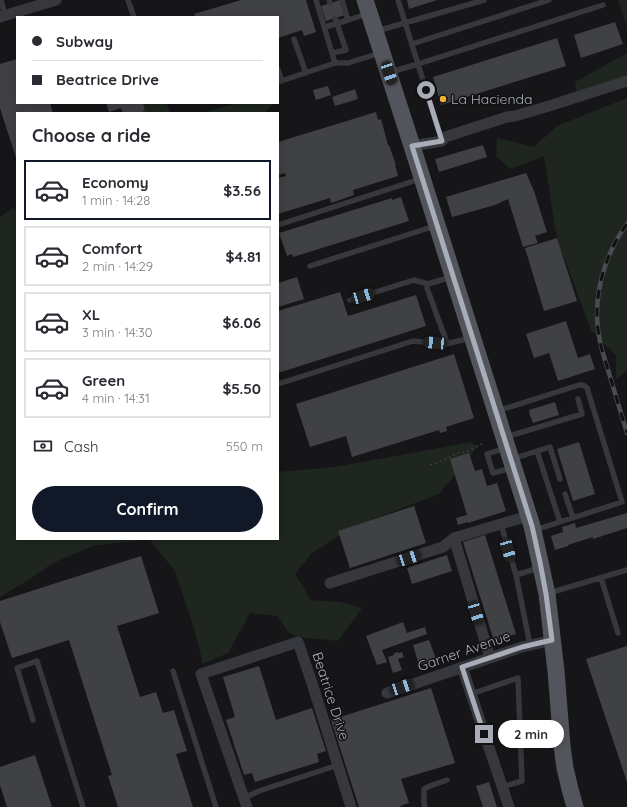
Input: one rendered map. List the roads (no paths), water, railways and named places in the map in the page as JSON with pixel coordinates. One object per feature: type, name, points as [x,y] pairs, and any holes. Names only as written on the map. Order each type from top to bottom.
[{"type":"main road","points":[[367,6],[531,523],[542,568],[556,671],[565,768],[575,807]]},
{"type":"street","points":[[3,17],[56,0]]},
{"type":"street","points":[[412,146],[442,141],[445,137],[452,134],[549,106],[627,81]]},
{"type":"street","points":[[330,583],[443,547],[454,538],[501,524],[531,523]]},
{"type":"street","points":[[454,538],[490,658]]},
{"type":"street","name":"Garner Avenue","points":[[386,692],[522,647],[552,640]]},
{"type":"street","name":"Beatrice Drive","points":[[246,802],[201,674],[298,642],[351,807]]},
{"type":"street","points":[[462,667],[509,807]]},
{"type":"lane","points":[[1,0],[3,17]]},
{"type":"lane","points":[[316,0],[335,64]]},
{"type":"lane","points":[[342,0],[348,20]]},
{"type":"lane","points":[[398,0],[442,141]]},
{"type":"lane","points":[[375,32],[484,0]]},
{"type":"lane","points":[[412,44],[549,0]]},
{"type":"lane","points":[[130,1],[134,16]]},
{"type":"lane","points":[[389,73],[603,5]]},
{"type":"lane","points":[[325,27],[336,21],[348,20],[367,6]]},
{"type":"lane","points":[[332,53],[346,50],[336,21]]},
{"type":"lane","points":[[294,39],[306,73]]},
{"type":"lane","points":[[280,81],[335,64],[348,63],[382,53]]},
{"type":"lane","points":[[279,225],[423,179]]},
{"type":"lane","points":[[310,266],[437,225]]},
{"type":"lane","points":[[350,300],[414,280],[428,284],[453,276]]},
{"type":"lane","points":[[428,284],[427,288],[448,344]]},
{"type":"lane","points":[[279,384],[413,341],[448,344],[472,338]]},
{"type":"lane","points":[[495,412],[579,385],[587,388],[622,502],[560,522],[531,523]]},
{"type":"lane","points":[[508,453],[582,414],[578,399]]},
{"type":"lane","points":[[508,453],[537,451],[550,447],[560,479]]},
{"type":"lane","points":[[537,451],[560,522]]},
{"type":"lane","points":[[565,494],[573,518]]},
{"type":"lane","points":[[501,524],[516,575],[530,645]]},
{"type":"lane","points":[[516,575],[542,568]]},
{"type":"lane","points":[[546,594],[627,570]]},
{"type":"lane","points":[[601,578],[618,633]]},
{"type":"lane","points":[[33,720],[17,668],[37,661],[83,807]]},
{"type":"lane","points":[[173,671],[216,807]]},
{"type":"lane","points":[[471,694],[518,678],[522,781],[502,787]]},
{"type":"lane","points":[[246,802],[259,791],[338,765]]},
{"type":"lane","points":[[425,807],[424,789],[447,780]]},
{"type":"railway","points":[[627,224],[614,244],[601,278],[597,314],[598,332],[602,350],[627,433]]},
{"type":"place","name":"La Hacienda","points":[[443,99]]}]
